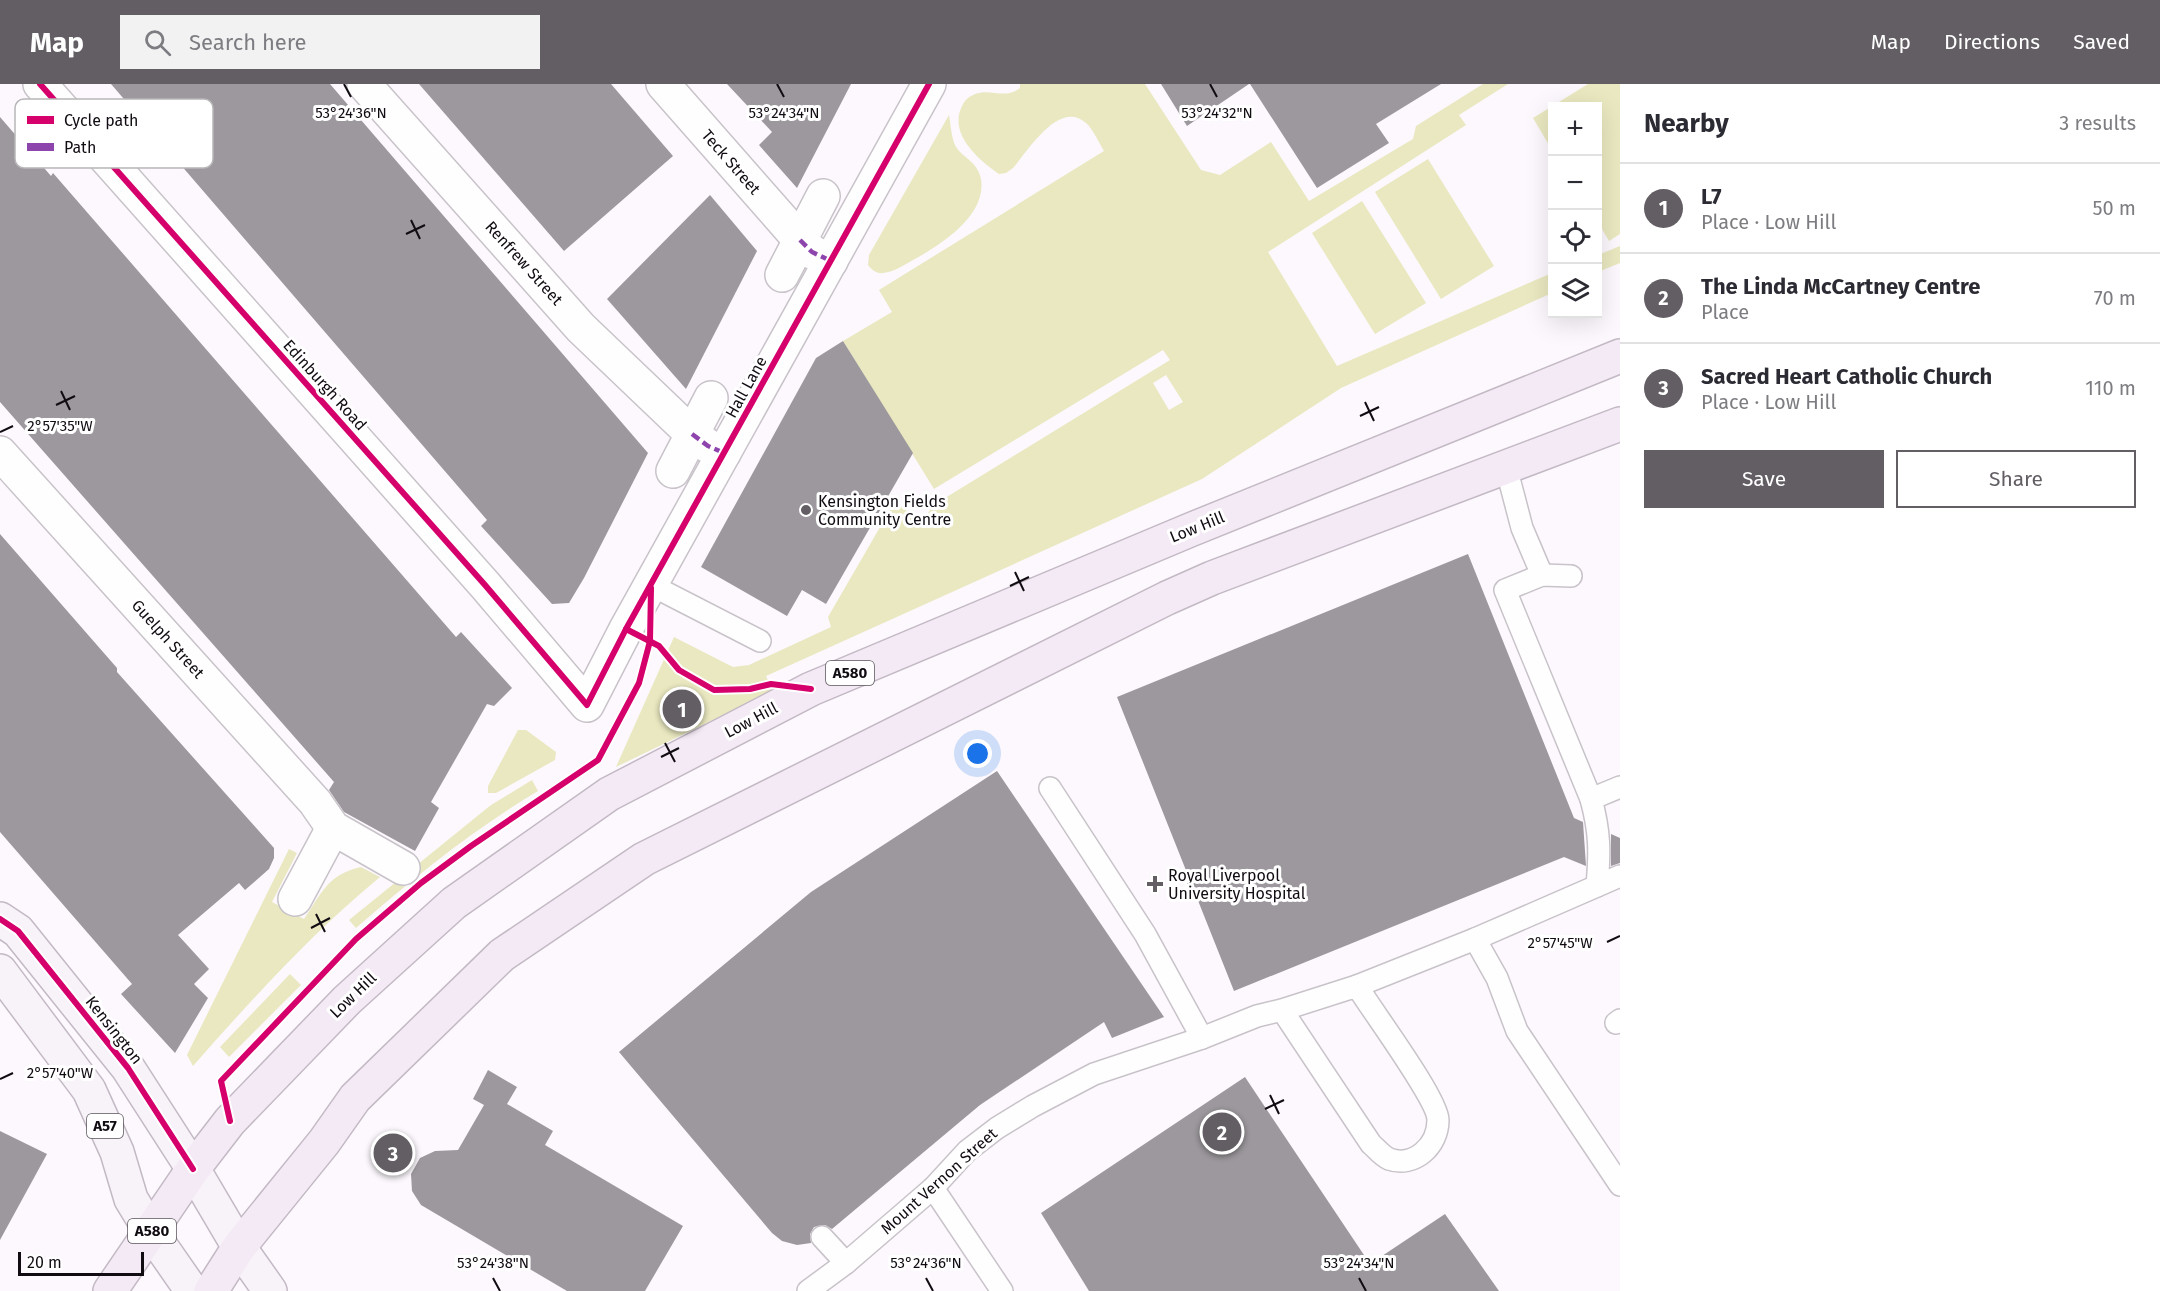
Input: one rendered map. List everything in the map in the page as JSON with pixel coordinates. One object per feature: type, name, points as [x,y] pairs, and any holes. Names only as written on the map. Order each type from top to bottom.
[{"type":"highway","name":"Low Hill","points":[[110,1291],[193,1169],[230,1121],[346,1000],[454,903],[609,794],[811,689],[1179,534],[1620,356]]},
{"type":"highway","points":[[211,1291],[239,1247],[324,1142],[355,1098],[502,956],[644,859],[1194,586],[1620,424]]},
{"type":"main road","name":"Kensington","points":[[0,919],[18,931],[128,1068],[193,1169],[239,1247],[270,1291]]},
{"type":"main road","name":"A57","points":[[0,971],[89,1090],[117,1152],[131,1199],[192,1291]]},
{"type":"street","name":"Edinburgh Road","points":[[40,84],[53,99]]},
{"type":"street","name":"Renfrew Street","points":[[364,84],[581,327],[692,434],[708,446],[724,453]]},
{"type":"street","name":"Teck Street","points":[[663,84],[800,240],[812,252],[831,261]]},
{"type":"street","name":"Hall Lane","points":[[587,705],[651,585],[929,84]]},
{"type":"street","name":"Edinburgh Road","points":[[115,168],[485,585],[587,705]]},
{"type":"street","points":[[782,274],[823,196]]},
{"type":"street","points":[[673,471],[711,398]]},
{"type":"street","name":"Guelph Street","points":[[0,453],[315,802],[333,828],[403,868]]},
{"type":"street","points":[[295,898],[333,828]]},
{"type":"lane","points":[[1506,467],[1522,528],[1542,575]]},
{"type":"lane","points":[[1571,576],[1542,575],[1505,590],[1591,798],[1600,844],[1612,881]]},
{"type":"lane","points":[[651,585],[760,640]]},
{"type":"lane","points":[[1591,798],[1620,787]]},
{"type":"lane","points":[[1050,788],[1145,934],[1202,1038]]},
{"type":"lane","name":"Mount Vernon Street","points":[[808,1291],[846,1263],[933,1188],[967,1151],[996,1128],[1094,1074],[1202,1038],[1257,1016],[1357,986],[1612,881]]},
{"type":"lane","points":[[1475,939],[1497,978],[1517,1031],[1620,1185]]},
{"type":"lane","points":[[1282,1010],[1371,1144],[1387,1158],[1407,1161],[1423,1152],[1435,1140],[1438,1118],[1430,1095],[1357,986]]},
{"type":"lane","points":[[933,1188],[1002,1291]]},
{"type":"lane","points":[[822,1237],[846,1263]]},
{"type":"green space","points":[[1020,84],[1145,84],[1201,170],[1220,175],[1271,142],[1309,201],[1413,139],[1416,126],[1483,84],[1508,84],[1459,115],[1466,125],[1268,252],[1337,366],[1548,275],[1548,295],[1341,388],[1202,479],[766,676],[773,691],[616,767],[674,637],[733,667],[749,665],[831,627],[828,617],[894,503],[924,521],[932,506],[1170,360],[1163,350],[934,489],[843,341],[892,312],[879,290],[1104,151],[1086,123],[1076,117],[1065,118],[1045,130],[1013,168],[1006,173],[999,174],[968,145],[962,136],[959,116],[967,99],[975,94],[987,92],[1004,94],[1020,88]],"holes":[[[1166,375],[1183,402],[1169,410],[1153,383]]]},
{"type":"green space","points":[[1588,84],[1620,84],[1620,234],[1609,241],[1602,229],[1602,102],[1559,102]]},
{"type":"green space","points":[[1548,109],[1548,143],[1533,118]]},
{"type":"green space","points":[[949,115],[956,147],[974,164],[981,179],[981,192],[977,205],[969,217],[948,238],[895,270],[877,272],[868,265],[869,255]]},
{"type":"green space","points":[[1428,159],[1494,266],[1441,299],[1375,192]]},
{"type":"green space","points":[[1362,201],[1426,303],[1375,334],[1312,233]]},
{"type":"green space","points":[[1620,246],[1620,263],[1602,270],[1602,253]]},
{"type":"green space","points":[[518,730],[526,730],[556,752],[555,760],[496,793],[488,793],[488,786]]},
{"type":"green space","points":[[532,780],[538,791],[489,822],[444,855],[356,928],[349,920],[491,805]]},
{"type":"green space","points":[[289,849],[297,853],[272,902],[304,919],[326,886],[340,875],[361,867],[380,877],[306,944],[193,1066],[187,1055]]},
{"type":"green space","points":[[290,974],[301,985],[229,1057],[220,1047]]},
{"type":"building","points":[[111,84],[330,84],[648,453],[569,603],[552,604],[481,526],[487,520],[183,168],[213,168],[213,99],[124,99]]},
{"type":"building","points":[[419,84],[611,84],[673,156],[564,251]]},
{"type":"building","points":[[727,84],[851,84],[797,188],[759,145],[772,132]]},
{"type":"building","points":[[1161,84],[1249,84],[1187,126]]},
{"type":"building","points":[[1250,84],[1441,84],[1376,124],[1389,143],[1317,188]]},
{"type":"building","points":[[0,117],[15,134],[15,168],[44,168],[51,176],[53,173],[456,637],[461,632],[512,688],[494,706],[487,704],[431,802],[439,808],[415,851],[344,812],[329,790],[334,782],[0,402]]},
{"type":"building","points":[[710,195],[757,251],[686,389],[607,299]]},
{"type":"building","name":"Kensington Fields Community Centre","points":[[843,341],[913,453],[826,604],[802,590],[787,616],[701,567],[816,358]]},
{"type":"building","points":[[0,534],[117,668],[117,672],[274,848],[274,858],[269,869],[245,890],[239,883],[178,935],[209,969],[194,984],[208,998],[175,1053],[121,994],[132,984],[0,832]]},
{"type":"building","points":[[1468,554],[1574,818],[1583,822],[1586,866],[1564,857],[1234,991],[1117,697]]},
{"type":"building","points":[[997,771],[1164,1017],[1112,1038],[1104,1022],[980,1105],[832,1229],[825,1225],[814,1227],[810,1234],[811,1243],[797,1245],[782,1241],[772,1233],[619,1052],[811,892]]},
{"type":"building","points":[[1611,834],[1620,838],[1620,863],[1611,866]]},
{"type":"building","points":[[488,1070],[517,1087],[507,1104],[553,1131],[545,1145],[683,1226],[645,1291],[567,1291],[421,1205],[412,1191],[411,1174],[420,1158],[435,1151],[458,1150],[484,1105],[473,1099]]},
{"type":"building","points":[[1245,1077],[1370,1264],[1445,1214],[1499,1291],[1089,1291],[1041,1213]]},
{"type":"building","points":[[0,1131],[47,1154],[0,1240]]},
{"type":"marked path","points":[[800,240],[812,252],[831,261]]},
{"type":"marked path","points":[[692,434],[708,446],[724,453]]},
{"type":"cycle path","points":[[40,84],[53,99]]},
{"type":"cycle path","points":[[115,168],[485,585],[587,705],[626,629],[929,84]]},
{"type":"cycle path","points":[[230,1121],[221,1081],[356,939],[421,883],[471,846],[598,760],[639,683],[650,641],[651,588]]},
{"type":"cycle path","points":[[626,629],[659,646],[679,670],[714,690],[750,689],[771,684],[811,689]]},
{"type":"cycle path","points":[[0,919],[18,931],[128,1068],[193,1169]]},
{"type":"place","name":"Kensington Fields Community Centre","points":[[806,510]]},
{"type":"place","name":"L7","points":[[682,709]]},
{"type":"place","name":"Royal Liverpool University Hospital","points":[[1155,884]]},
{"type":"place","name":"The Linda McCartney Centre","points":[[1222,1132]]},
{"type":"place","name":"Sacred Heart Catholic Church","points":[[393,1153]]}]
